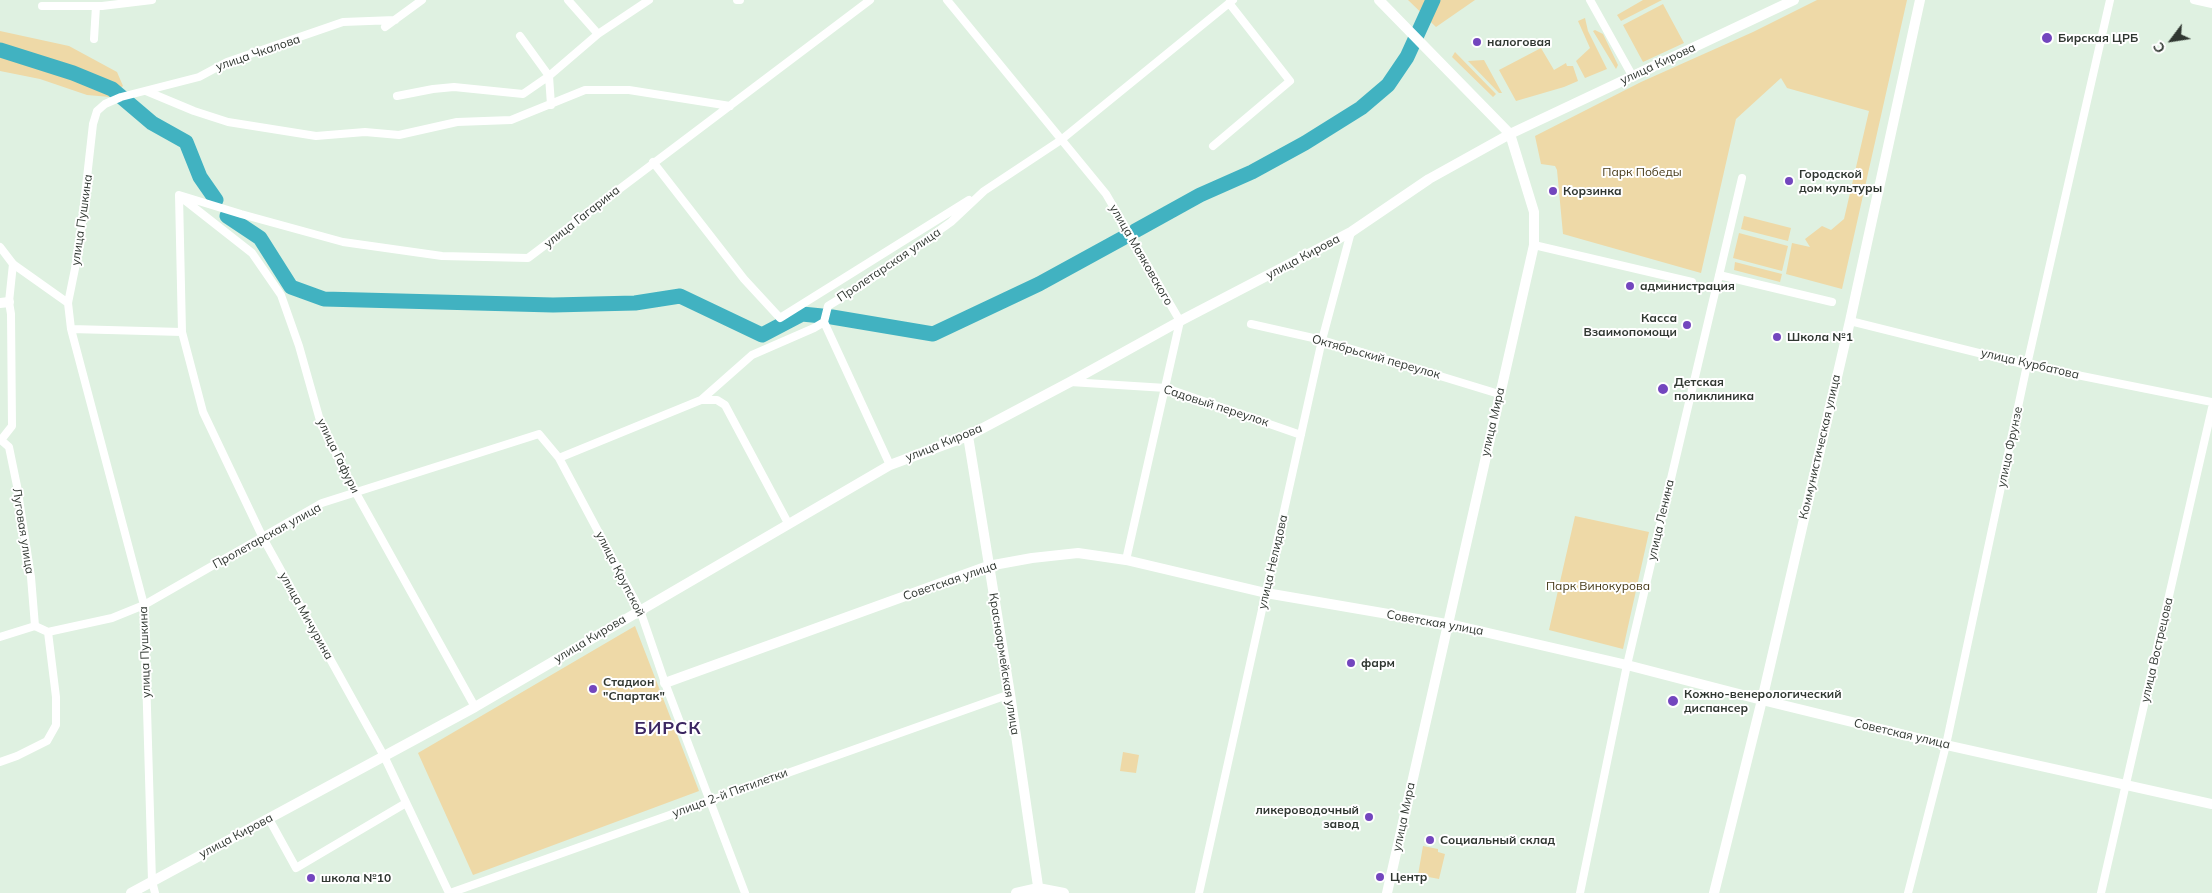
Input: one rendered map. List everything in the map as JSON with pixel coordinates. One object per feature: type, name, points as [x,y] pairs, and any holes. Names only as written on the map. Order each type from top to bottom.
[{"type":"street","points":[[42,6],[96,6],[152,0]]},
{"type":"street","points":[[385,27],[422,0]]},
{"type":"street","points":[[568,0],[598,34]]},
{"type":"street","name":"улица Гагарина","points":[[179,195],[343,242],[442,256],[528,258],[870,0]]},
{"type":"street","name":"улица Маяковского","points":[[947,0],[1106,194],[1180,321]]},
{"type":"street","name":"улица Мира","points":[[1379,0],[1510,134],[1534,212],[1534,245],[1446,625],[1387,893]]},
{"type":"street","points":[[1590,0],[1633,76]]},
{"type":"street","name":"улица Кирова","points":[[131,893],[475,707],[890,465],[968,436],[1180,321],[1351,232],[1429,180],[1510,134],[1794,0]]},
{"type":"street","name":"Коммунистическая улица","points":[[1714,893],[1762,700],[1850,321],[1920,0]]},
{"type":"street","name":"улица Фрунзе","points":[[1908,893],[1946,745],[2027,365],[2110,0]]},
{"type":"street","points":[[2194,0],[2212,4]]},
{"type":"street","points":[[397,96],[454,87],[523,94],[549,76],[598,34],[644,2]]},
{"type":"street","points":[[1213,146],[1290,81],[1231,2]]},
{"type":"street","name":"Пролетарская улица","points":[[653,162],[744,279],[780,318],[984,191],[1061,140],[1231,2]]},
{"type":"street","points":[[94,39],[96,6]]},
{"type":"street","name":"улица Чкалова","points":[[97,111],[108,102],[146,90],[199,77],[227,62],[344,22],[395,20]]},
{"type":"street","points":[[520,36],[549,76],[551,105]]},
{"type":"street","points":[[146,90],[194,111],[228,122],[316,136],[365,132],[399,135],[457,122],[511,120],[585,90],[629,90],[730,106]]},
{"type":"street","name":"улица Пушкина","points":[[97,111],[93,124],[79,249],[68,304],[72,329],[144,605],[152,882],[155,893]]},
{"type":"street","name":"улица Ленина","points":[[1580,893],[1627,665],[1742,178]]},
{"type":"street","name":"Пролетарская улица","points":[[824,321],[828,306],[864,284],[952,222],[984,191]]},
{"type":"street","name":"улица Мичурина","points":[[179,195],[182,332],[202,412],[263,538],[384,756],[450,893]]},
{"type":"street","name":"улица Гафури","points":[[179,195],[252,253],[281,295],[299,346],[321,424],[356,493],[475,707]]},
{"type":"street","name":"улица Нелидова","points":[[1200,893],[1322,340],[1351,232]]},
{"type":"street","points":[[1534,245],[1692,282]]},
{"type":"street","points":[[0,247],[13,264],[68,304]]},
{"type":"street","name":"Луговая улица","points":[[13,264],[4,303],[12,327],[12,426],[1,440],[9,447],[17,486],[31,577],[35,626]]},
{"type":"street","points":[[1719,275],[1832,302]]},
{"type":"street","points":[[560,458],[701,400],[752,355],[814,328],[824,321],[890,465]]},
{"type":"street","points":[[1126,560],[1180,321]]},
{"type":"street","name":"улица Курбатова","points":[[1850,321],[2027,365],[2212,402]]},
{"type":"street","name":"Октябрьский переулок","points":[[1251,324],[1322,340],[1499,394]]},
{"type":"street","points":[[72,329],[182,332]]},
{"type":"street","name":"Садовый переулок","points":[[1070,382],[1166,388],[1301,435]]},
{"type":"street","points":[[701,400],[717,400],[726,405],[788,523]]},
{"type":"street","name":"улица Вострецова","points":[[2101,893],[2212,408]]},
{"type":"street","name":"Пролетарская улица","points":[[48,632],[112,618],[144,605],[322,504],[539,434]]},
{"type":"street","name":"улица Крупской","points":[[539,434],[560,458],[640,610],[665,683],[745,893]]},
{"type":"street","name":"Красноармейская улица","points":[[968,436],[1010,694],[1038,890]]},
{"type":"street","name":"Советская улица","points":[[665,683],[988,566],[1032,558],[1078,553],[1126,560],[1266,593],[1458,626],[1627,665],[1946,745],[2212,804]]},
{"type":"street","points":[[0,637],[35,626],[48,632],[56,697],[56,725],[47,741],[0,762]]},
{"type":"street","name":"улица 2-й Пятилетки","points":[[450,893],[1010,694]]},
{"type":"street","points":[[269,819],[296,868],[406,803]]},
{"type":"street","points":[[1016,893],[1038,890],[1064,893]]},
{"type":"green space","points":[[1408,0],[1475,0],[1436,27]]},
{"type":"green space","points":[[1643,0],[1662,0],[1621,21],[1617,15]]},
{"type":"green space","name":"Парк Победы","points":[[1817,0],[1907,0],[1842,289],[1786,274],[1792,243],[1810,247],[1805,239],[1822,226],[1831,230],[1844,219],[1869,111],[1787,88],[1781,78],[1736,119],[1701,273],[1563,234],[1557,170],[1555,166],[1541,164],[1535,136],[1641,82],[1753,32]]},
{"type":"green space","points":[[1663,4],[1684,43],[1643,62],[1623,25]]},
{"type":"green space","points":[[1585,18],[1588,31],[1607,69],[1585,78],[1576,61],[1590,48],[1578,21]]},
{"type":"green space","points":[[1595,30],[1603,34],[1618,65],[1616,69],[1593,31]]},
{"type":"green space","points":[[0,31],[69,46],[117,72],[123,86],[110,97],[87,95],[40,79],[0,71]]},
{"type":"green space","points":[[1541,48],[1554,70],[1566,63],[1567,66],[1573,66],[1578,81],[1516,101],[1499,70]]},
{"type":"green space","points":[[1455,52],[1496,94],[1493,97],[1452,57]]},
{"type":"green space","points":[[1484,60],[1502,93],[1499,93],[1468,61]]},
{"type":"green space","points":[[1744,216],[1791,228],[1788,241],[1741,229]]},
{"type":"green space","points":[[1739,233],[1788,246],[1782,271],[1733,258]]},
{"type":"green space","points":[[1735,262],[1782,274],[1780,282],[1734,270]]},
{"type":"green space","name":"Парк Винокурова","points":[[1575,516],[1649,532],[1623,649],[1549,630]]},
{"type":"green space","name":"Стадион \"Спартак\"","points":[[635,626],[699,791],[473,875],[418,753]]},
{"type":"green space","points":[[1123,752],[1139,755],[1136,773],[1120,771]]},
{"type":"green space","points":[[1423,846],[1438,849],[1438,852],[1445,854],[1439,879],[1418,875]]},
{"type":"waterway","points":[[1135,231],[1200,195],[1252,172],[1305,143],[1361,108],[1388,85],[1407,57],[1433,0]]},
{"type":"waterway","points":[[0,50],[73,73],[112,89],[152,123],[186,142],[200,177],[216,200]]},
{"type":"waterway","points":[[227,216],[260,238],[291,287],[324,299],[553,305],[635,303],[680,296],[762,335],[802,314],[832,317],[933,334],[1039,284],[1123,238]]},
{"type":"place","name":"Бирская ЦРБ","points":[[2047,38]]},
{"type":"place","name":"налоговая","points":[[1477,42]]},
{"type":"place","name":"Городской дом культуры","points":[[1789,181]]},
{"type":"place","name":"Корзинка","points":[[1553,191]]},
{"type":"place","name":"администрация","points":[[1630,286]]},
{"type":"place","name":"Касса Взаимопомощи","points":[[1687,325]]},
{"type":"place","name":"Школа №1","points":[[1777,337]]},
{"type":"place","name":"Детская поликлиника","points":[[1663,389]]},
{"type":"place","name":"фарм","points":[[1351,663]]},
{"type":"place","name":"Стадион \"Спартак\"","points":[[593,689]]},
{"type":"place","name":"Кожно-венерологический диспансер","points":[[1673,701]]},
{"type":"place","name":"ликероводочный завод","points":[[1369,817]]},
{"type":"place","name":"Социальный склад","points":[[1430,840]]},
{"type":"place","name":"Центр","points":[[1380,877]]},
{"type":"place","name":"школа №10","points":[[311,878]]},
{"type":"district","name":"БИРСК","points":[[668,729]]}]
